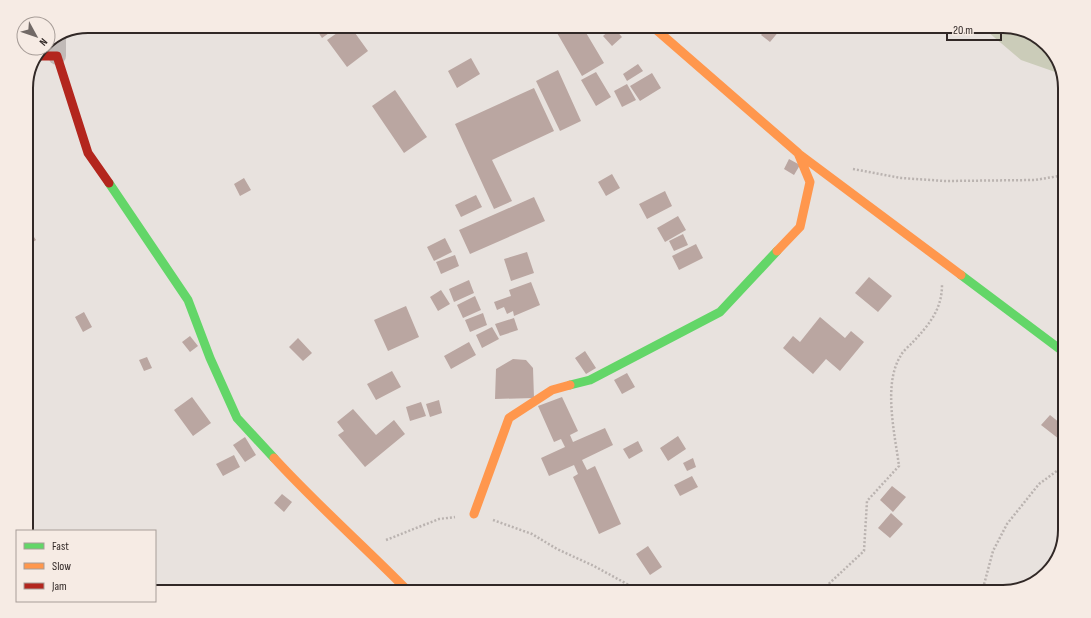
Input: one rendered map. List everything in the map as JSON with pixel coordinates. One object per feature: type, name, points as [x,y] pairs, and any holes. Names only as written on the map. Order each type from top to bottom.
[{"type":"street","points":[[660,33],[798,153],[1058,348]]},
{"type":"street","points":[[57,47],[88,153],[188,300],[210,358],[238,418],[298,484],[365,547],[402,585]]},
{"type":"street","points":[[474,514],[509,418],[552,390],[590,380],[720,312],[800,227],[810,182],[798,153]]},
{"type":"path","points":[[850,168],[901,178],[945,181],[1035,180],[1058,176]]},
{"type":"path","points":[[828,585],[864,551],[867,501],[898,466],[892,417],[891,381],[900,357],[928,325],[942,299],[942,261]]},
{"type":"path","points":[[984,585],[993,551],[1007,524],[1039,484],[1058,470]]},
{"type":"path","points":[[365,547],[406,534],[439,519],[474,514],[532,534],[557,549],[594,566],[625,585]]},
{"type":"green space","points":[[989,33],[1010,33],[1030,40],[1049,58],[1056,72],[1021,60]]},
{"type":"building","points":[[319,33],[329,33],[322,38]]},
{"type":"building","points":[[337,33],[355,33],[368,51],[347,67],[327,40]]},
{"type":"building","points":[[557,33],[586,33],[604,63],[582,76]]},
{"type":"building","points":[[606,33],[618,33],[622,37],[612,46],[603,36]]},
{"type":"building","points":[[763,33],[778,33],[770,42],[761,35]]},
{"type":"building","points":[[471,58],[480,74],[457,88],[448,71]]},
{"type":"building","points":[[638,64],[643,71],[627,81],[623,74]]},
{"type":"building","points":[[558,70],[581,121],[560,131],[536,81]]},
{"type":"building","points":[[596,72],[611,97],[596,106],[581,80]]},
{"type":"building","points":[[652,73],[661,88],[640,101],[630,86]]},
{"type":"building","points":[[627,84],[636,100],[622,107],[614,91]]},
{"type":"building","points":[[534,88],[554,131],[492,160],[512,201],[494,209],[455,124]]},
{"type":"building","points":[[395,90],[427,137],[404,153],[372,106]]},
{"type":"building","points":[[789,159],[800,165],[794,175],[784,169]]},
{"type":"building","points":[[612,174],[620,188],[606,196],[598,182]]},
{"type":"building","points":[[244,178],[251,190],[240,196],[234,184]]},
{"type":"building","points":[[665,191],[672,206],[647,219],[639,204]]},
{"type":"building","points":[[476,195],[482,207],[461,217],[455,205]]},
{"type":"building","points":[[534,197],[545,221],[470,254],[459,230]]},
{"type":"building","points":[[678,216],[686,230],[665,242],[657,228]]},
{"type":"building","points":[[683,234],[688,245],[674,251],[669,241]]},
{"type":"building","points":[[445,238],[452,252],[434,261],[427,247]]},
{"type":"building","points":[[696,244],[703,258],[679,270],[672,256]]},
{"type":"building","points":[[527,252],[534,273],[511,281],[504,259]]},
{"type":"building","points":[[455,255],[459,266],[441,274],[436,262]]},
{"type":"building","points":[[869,277],[892,296],[878,312],[855,293]]},
{"type":"building","points":[[469,280],[474,293],[454,302],[449,289]]},
{"type":"building","points":[[531,282],[540,305],[514,316],[513,311],[507,314],[504,307],[497,310],[494,302],[511,296],[509,290]]},
{"type":"building","points":[[441,290],[450,304],[438,311],[430,297]]},
{"type":"building","points":[[475,296],[481,310],[463,318],[457,305]]},
{"type":"building","points":[[406,306],[419,337],[388,351],[374,320]]},
{"type":"building","points":[[84,312],[92,327],[83,332],[75,317]]},
{"type":"building","points":[[483,313],[487,325],[470,332],[465,320]]},
{"type":"building","points":[[820,317],[845,338],[851,331],[864,342],[840,371],[826,359],[813,374],[783,348],[793,336],[800,342]]},
{"type":"building","points":[[514,318],[518,330],[500,336],[495,324]]},
{"type":"building","points":[[492,327],[499,339],[482,348],[476,335]]},
{"type":"building","points":[[190,336],[198,346],[190,352],[182,342]]},
{"type":"building","points":[[298,338],[312,353],[303,361],[289,347]]},
{"type":"building","points":[[469,342],[476,355],[451,369],[444,356]]},
{"type":"building","points":[[585,351],[596,368],[586,374],[575,358]]},
{"type":"building","points":[[147,357],[152,368],[144,371],[139,360]]},
{"type":"building","points":[[513,359],[526,360],[533,368],[534,398],[495,399],[496,369]]},
{"type":"building","points":[[392,371],[401,387],[376,400],[367,384]]},
{"type":"building","points":[[627,373],[635,387],[622,394],[614,380]]},
{"type":"building","points":[[192,397],[211,423],[193,436],[174,410]]},
{"type":"building","points":[[562,397],[578,431],[570,435],[573,442],[605,428],[613,445],[582,460],[587,470],[595,466],[621,524],[599,534],[573,477],[578,474],[574,465],[549,476],[541,458],[565,447],[561,439],[554,442],[538,406]]},
{"type":"building","points":[[439,400],[442,413],[430,417],[426,404]]},
{"type":"building","points":[[421,402],[426,416],[410,421],[406,407]]},
{"type":"building","points":[[353,409],[376,435],[394,420],[405,434],[365,467],[338,435],[344,431],[337,422]]},
{"type":"building","points":[[1050,415],[1058,421],[1058,438],[1041,425]]},
{"type":"building","points":[[678,436],[686,449],[668,461],[660,448]]},
{"type":"building","points":[[245,437],[256,455],[245,462],[233,445]]},
{"type":"building","points":[[638,441],[643,451],[629,459],[623,449]]},
{"type":"building","points":[[234,455],[240,467],[223,476],[216,464]]},
{"type":"building","points":[[693,458],[696,467],[687,471],[683,463]]},
{"type":"building","points":[[692,476],[698,487],[680,496],[674,485]]},
{"type":"building","points":[[892,486],[906,497],[893,512],[880,500]]},
{"type":"building","points":[[282,494],[292,502],[284,512],[274,503]]},
{"type":"building","points":[[891,513],[903,524],[890,538],[878,528]]},
{"type":"building","points":[[648,546],[662,567],[650,575],[636,554]]},
{"type":"traffic: fast","points":[[109,183],[188,300],[210,358],[237,418],[274,458]]},
{"type":"traffic: fast","points":[[570,385],[590,380],[720,312],[777,251]]},
{"type":"traffic: fast","points":[[961,275],[1058,348]]},
{"type":"traffic: slow","points":[[660,33],[798,153],[810,182],[800,227],[777,251]]},
{"type":"traffic: slow","points":[[799,154],[961,275]]},
{"type":"traffic: slow","points":[[474,514],[509,418],[552,390],[570,385]]},
{"type":"traffic: slow","points":[[274,458],[402,585]]},
{"type":"traffic: jam","points":[[56,56],[88,153],[109,183]]}]
